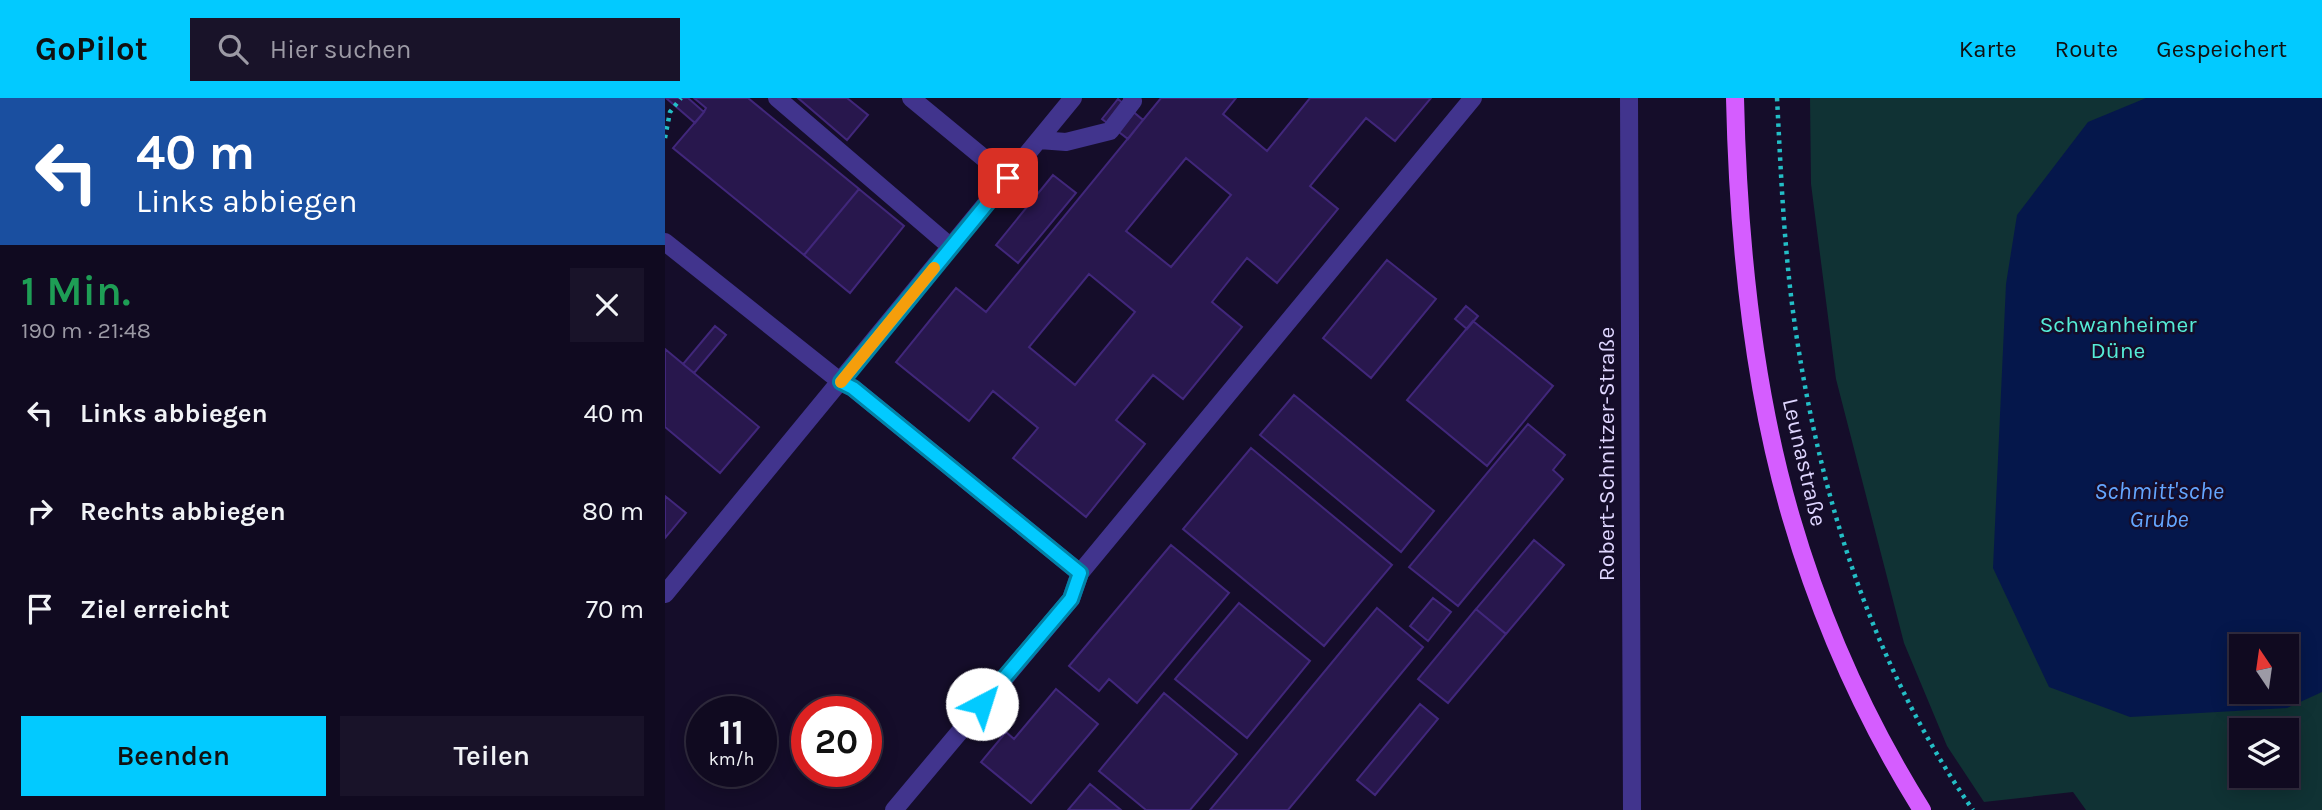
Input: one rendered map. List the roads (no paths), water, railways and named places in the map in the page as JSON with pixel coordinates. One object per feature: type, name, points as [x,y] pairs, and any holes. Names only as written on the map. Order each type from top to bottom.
[{"type":"main road","name":"Leunastraße","points":[[1735,98],[1749,300],[1768,422],[1790,515],[1814,589],[1849,675],[1888,752],[1922,810]]},
{"type":"street","points":[[777,98],[951,247]]},
{"type":"street","points":[[911,98],[1008,178]]},
{"type":"street","points":[[665,593],[1073,98]]},
{"type":"street","points":[[1039,140],[1066,142],[1110,131],[1133,102],[1132,98]]},
{"type":"street","points":[[894,810],[1071,599],[1080,573],[1473,98]]},
{"type":"street","name":"Robert-Schnitzer-Straße","points":[[1629,98],[1632,810]]},
{"type":"street","points":[[665,242],[841,382],[853,388],[1080,573]]},
{"type":"water","name":"Schmitt'sche Grube","points":[[2146,98],[2322,98],[2322,692],[2299,703],[2299,634],[2229,634],[2229,704],[2296,704],[2287,708],[2130,717],[2049,687],[1993,568],[2006,284],[2017,215],[2088,122]]},
{"type":"park label","name":"Schwanheimer Düne","points":[[2118,337]]}]
